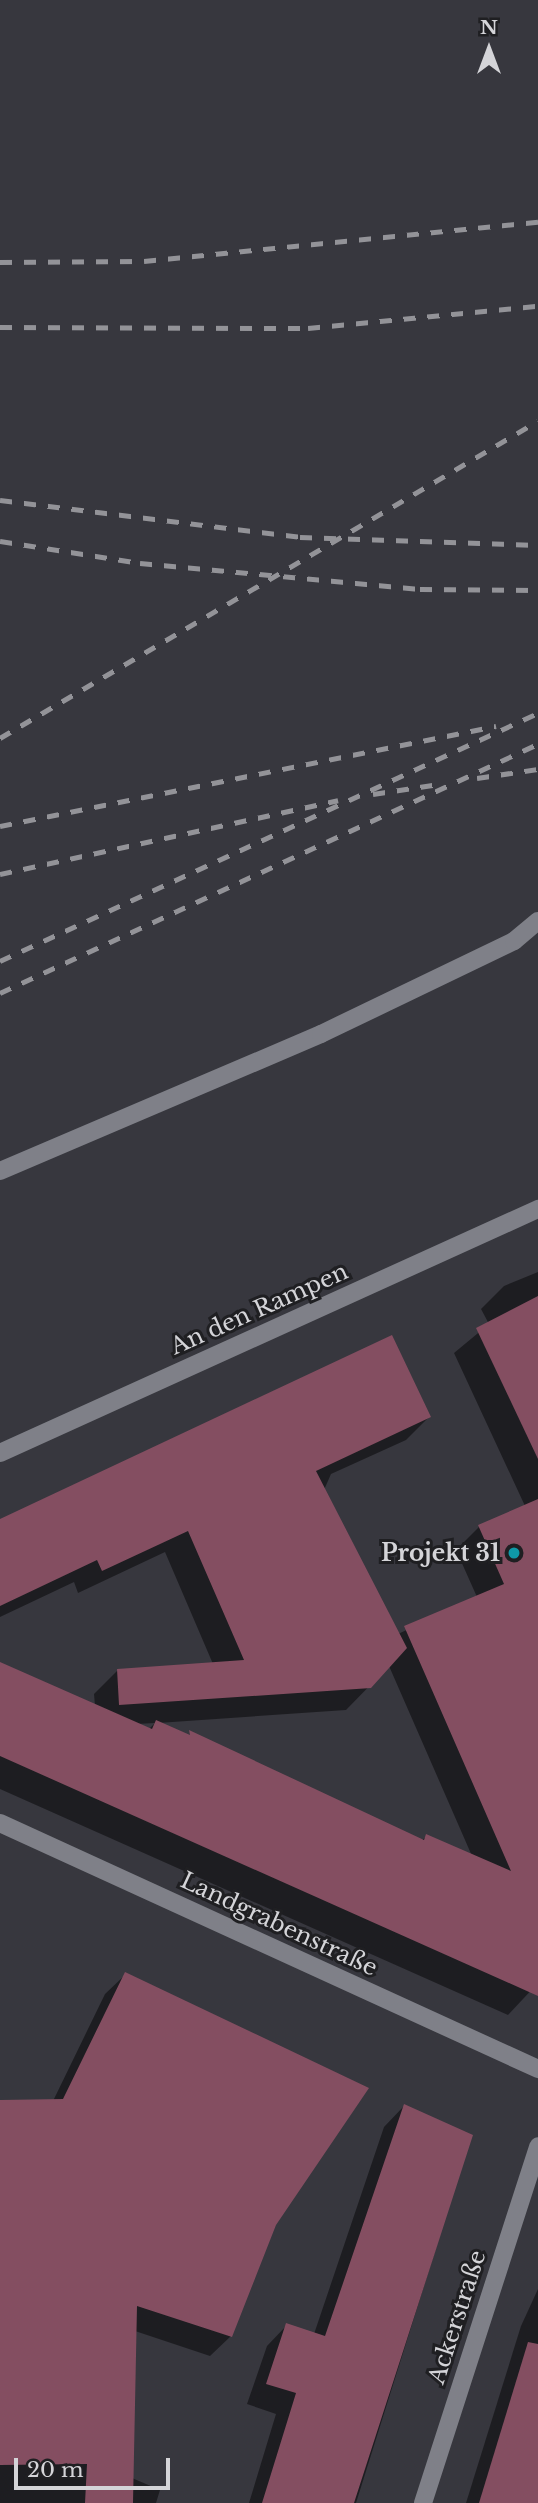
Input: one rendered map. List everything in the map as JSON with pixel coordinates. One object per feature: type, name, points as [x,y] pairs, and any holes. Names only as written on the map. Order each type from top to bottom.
[{"type":"street","points":[[0,1171],[321,1034],[514,941],[538,921]]},
{"type":"street","name":"An den Rampen","points":[[0,1454],[538,1209]]},
{"type":"street","name":"Landgrabenstraße","points":[[0,1823],[538,2069]]},
{"type":"street","name":"Ackerstraße","points":[[423,2503],[538,2146]]},
{"type":"building","points":[[538,1296],[538,1459],[476,1328]]},
{"type":"building","points":[[392,1335],[431,1417],[316,1471],[407,1648],[371,1688],[119,1705],[117,1669],[244,1660],[188,1531],[102,1571],[97,1560],[0,1606],[0,1519]]},
{"type":"building","points":[[538,1499],[538,1996],[0,1756],[0,1662],[152,1729],[156,1720],[190,1735],[189,1730],[424,1840],[426,1834],[511,1871],[404,1626],[504,1584],[478,1525]]},
{"type":"building","points":[[125,1972],[369,2088],[276,2225],[232,2337],[137,2306],[133,2503],[85,2503],[87,2464],[0,2465],[0,2100],[63,2099]]},
{"type":"building","points":[[404,2104],[473,2135],[354,2503],[262,2503],[296,2393],[266,2384],[286,2323],[325,2336]]},
{"type":"building","points":[[528,2342],[538,2344],[538,2503],[479,2503]]},
{"type":"railway","points":[[0,262],[144,261],[538,222]]},
{"type":"railway","points":[[0,327],[308,328],[538,306]]},
{"type":"railway","points":[[0,738],[538,421]]},
{"type":"railway","points":[[0,500],[300,537],[538,545]]},
{"type":"railway","points":[[0,541],[140,563],[420,589],[538,590]]},
{"type":"railway","points":[[0,961],[538,713]]},
{"type":"railway","points":[[0,826],[496,726]]},
{"type":"railway","points":[[0,993],[538,744]]},
{"type":"railway","points":[[477,778],[538,769]]},
{"type":"railway","points":[[373,794],[439,784]]},
{"type":"railway","points":[[0,874],[338,800]]},
{"type":"place","name":"Projekt 31","points":[[514,1553]]}]
